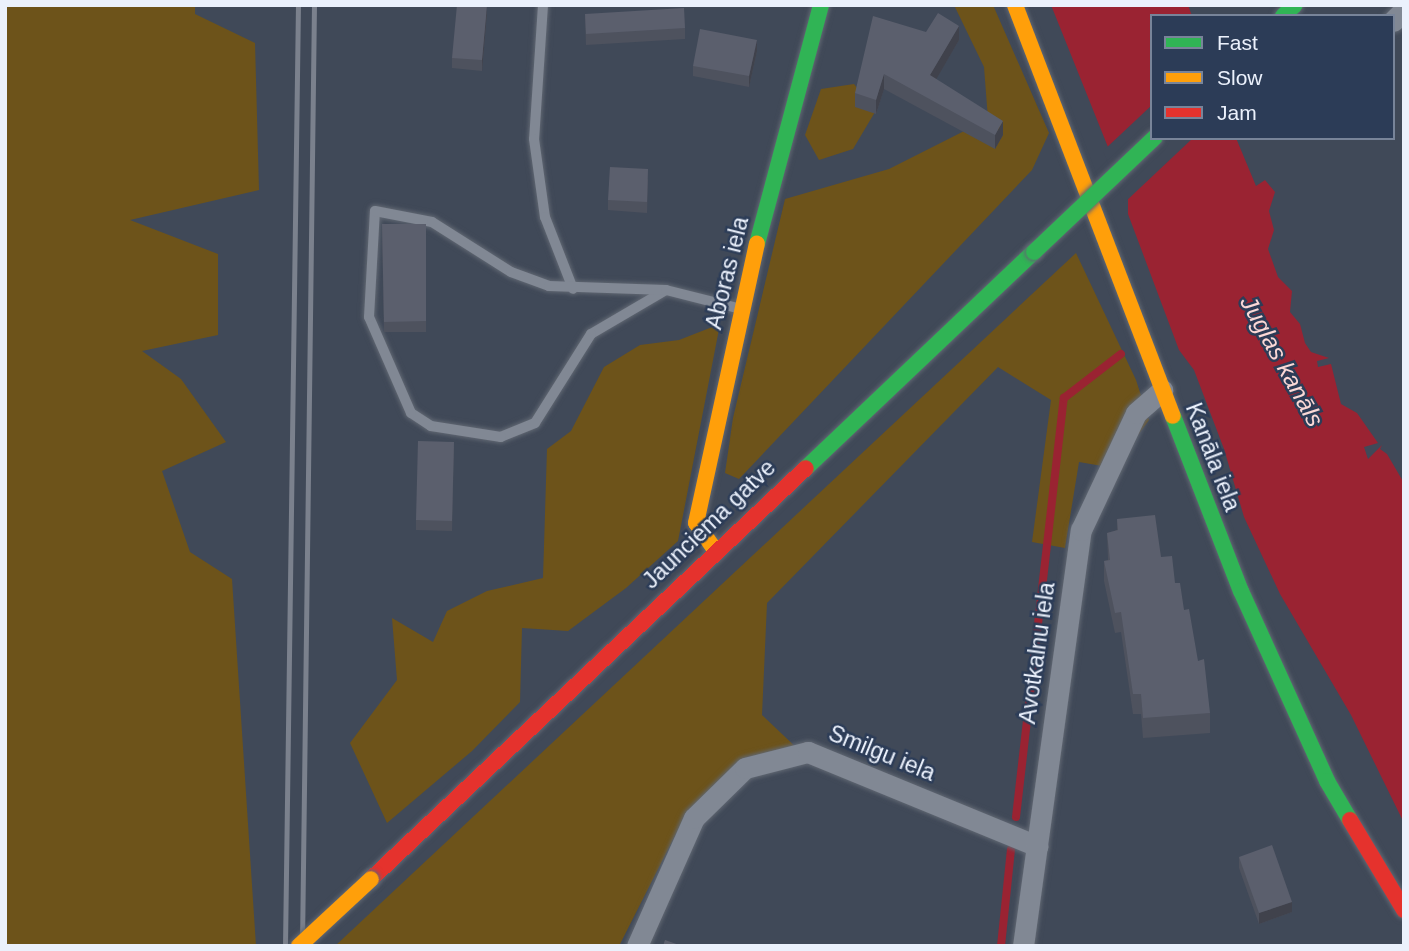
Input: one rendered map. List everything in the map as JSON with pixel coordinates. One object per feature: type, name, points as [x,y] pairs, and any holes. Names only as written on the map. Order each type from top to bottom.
[{"type":"street","name":"Aboras iela","points":[[715,550],[696,523],[740,309],[821,5]]},
{"type":"street","name":"Kanāla iela","points":[[1015,5],[1241,592],[1316,758],[1364,849],[1404,910]]},
{"type":"street","name":"Jaunciema gatve","points":[[299,946],[1152,140]]},
{"type":"street","name":"Avotkalnu iela","points":[[1023,946],[1081,530],[1136,414],[1162,390]]},
{"type":"street","name":"Smilgu iela","points":[[637,946],[694,818],[745,768],[808,752],[1037,846]]},
{"type":"lane","points":[[543,5],[534,139],[545,217],[573,289]]},
{"type":"lane","points":[[666,289],[591,334],[535,423],[501,437],[431,426],[411,413],[369,317],[375,211],[432,222],[511,272],[573,289],[666,289],[740,309]]},
{"type":"shaded area","points":[[5,5],[195,5],[195,14],[255,43],[259,190],[130,220],[218,254],[218,335],[142,351],[181,379],[226,442],[162,471],[190,552],[232,579],[256,946],[5,946]]},
{"type":"shaded area","points":[[954,5],[993,5],[1049,133],[1032,170],[739,479],[725,473],[733,418],[785,199],[889,169],[988,119],[984,67]]},
{"type":"shaded area","points":[[854,84],[875,112],[853,149],[819,160],[805,135],[821,89]]},
{"type":"shaded area","points":[[1076,253],[1136,380],[1149,420],[1114,468],[1079,462],[1065,548],[1032,542],[1051,400],[998,367],[767,603],[762,715],[802,753],[790,750],[683,820],[619,946],[335,946]]},
{"type":"shaded area","points":[[720,324],[678,541],[626,588],[568,631],[522,628],[520,702],[472,751],[387,823],[350,743],[397,680],[392,618],[433,642],[447,611],[487,591],[543,578],[547,449],[571,431],[604,367],[640,345],[679,340]]},
{"type":"water","name":"Juglas kanāls","points":[[1051,5],[1188,5],[1191,14],[1150,14],[1150,140],[1237,140],[1256,186],[1265,180],[1275,192],[1269,211],[1274,230],[1268,249],[1278,277],[1292,291],[1290,312],[1300,324],[1305,343],[1311,352],[1329,358],[1317,361],[1318,367],[1331,364],[1341,404],[1357,413],[1378,443],[1364,447],[1368,459],[1382,445],[1380,449],[1387,454],[1404,483],[1404,823],[1351,715],[1280,594],[1244,517],[1224,449],[1194,370],[1179,350],[1128,214],[1128,197]]},
{"type":"pier","points":[[1150,107],[1150,140],[1191,140],[1124,203],[1103,151]]},
{"type":"building","points":[[457,5],[487,5],[482,60],[452,58]]},
{"type":"building","points":[[684,8],[685,28],[586,34],[585,14]]},
{"type":"building","points":[[938,13],[959,26],[930,75],[1003,121],[995,135],[884,74],[876,100],[855,93],[873,16],[926,32]]},
{"type":"building","points":[[700,29],[757,40],[749,76],[693,66]]},
{"type":"building","points":[[610,167],[648,169],[647,202],[608,200]]},
{"type":"building","points":[[382,224],[426,224],[426,321],[384,322]]},
{"type":"building","points":[[418,441],[454,442],[452,521],[416,520]]},
{"type":"building","points":[[1155,515],[1161,557],[1172,556],[1175,583],[1180,583],[1184,610],[1189,609],[1198,661],[1204,659],[1210,713],[1143,718],[1141,694],[1133,694],[1121,612],[1115,613],[1104,561],[1110,560],[1107,533],[1118,530],[1117,519]]},
{"type":"building","points":[[1272,845],[1292,902],[1259,913],[1239,857]]},
{"type":"building","points":[[665,940],[682,946],[663,946]]},
{"type":"waterway","points":[[1016,817],[1064,398],[1121,354]]},
{"type":"waterway","points":[[1001,946],[1011,850]]},
{"type":"railway","points":[[285,946],[298,5]]},
{"type":"railway","points":[[302,946],[314,5]]},
{"type":"traffic: fast","points":[[757,244],[821,5]]},
{"type":"traffic: fast","points":[[1285,14],[1295,5]]},
{"type":"traffic: fast","points":[[1034,252],[1152,140]]},
{"type":"traffic: fast","points":[[806,468],[1034,252]]},
{"type":"traffic: fast","points":[[1173,416],[1241,591],[1327,781],[1350,820]]},
{"type":"traffic: slow","points":[[1015,5],[1173,416]]},
{"type":"traffic: slow","points":[[715,550],[696,523],[757,244]]},
{"type":"traffic: slow","points":[[299,946],[371,879]]},
{"type":"traffic: jam","points":[[371,879],[806,468]]},
{"type":"traffic: jam","points":[[1350,820],[1404,910]]}]
